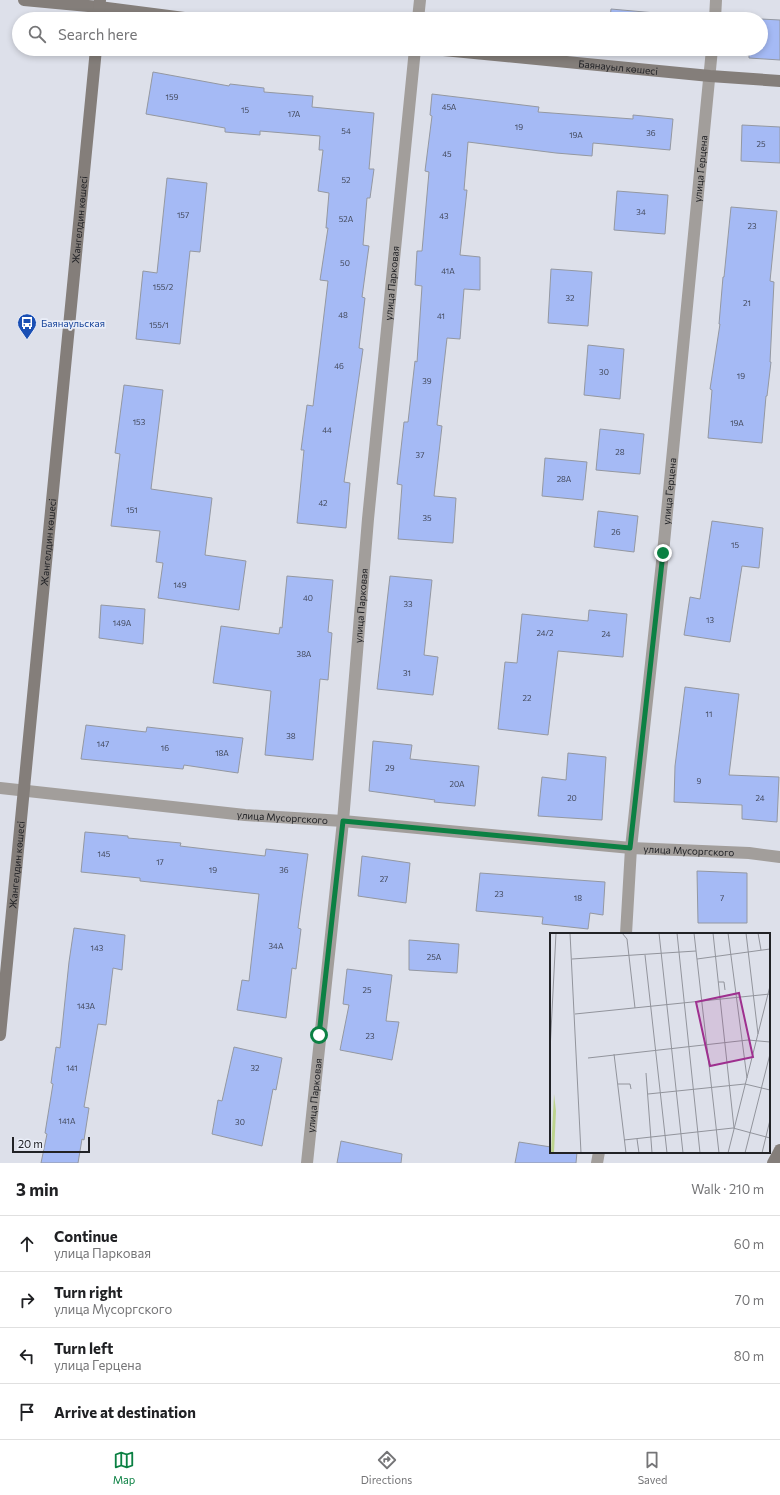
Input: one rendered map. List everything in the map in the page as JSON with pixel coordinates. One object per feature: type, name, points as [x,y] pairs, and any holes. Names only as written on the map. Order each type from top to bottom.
[{"type":"main road","points":[[24,0],[127,12]]},
{"type":"main road","name":"Жангелдин көшесі","points":[[0,1035],[95,56]]},
{"type":"main road","name":"Баянауыл көшесі","points":[[505,56],[710,76],[780,81]]},
{"type":"main road","points":[[774,1163],[780,1150]]},
{"type":"street","points":[[419,12],[420,0]]},
{"type":"street","points":[[715,12],[716,0]]},
{"type":"street","name":"улица Парковая","points":[[307,1163],[319,1035],[343,821],[368,519],[414,56]]},
{"type":"street","name":"улица Герцена","points":[[626,933],[630,848],[663,553],[711,56]]},
{"type":"street","name":"улица Мусоргского","points":[[0,788],[245,815],[343,821],[630,848],[749,853],[780,857]]},
{"type":"street","points":[[597,1163],[598,1153]]},
{"type":"building","points":[[611,9],[644,12],[611,12]]},
{"type":"building","points":[[768,19],[780,20],[780,60],[749,58],[749,56],[768,56]]},
{"type":"building","points":[[153,72],[229,86],[230,84],[264,88],[264,92],[313,96],[312,107],[374,113],[369,169],[374,169],[370,198],[367,198],[363,245],[369,246],[362,297],[365,298],[359,348],[363,349],[344,482],[350,483],[346,528],[297,523],[304,450],[301,450],[307,405],[313,406],[328,281],[320,280],[328,228],[326,228],[329,193],[318,191],[323,150],[319,150],[320,136],[260,131],[260,135],[225,132],[225,128],[146,114]]},
{"type":"building","points":[[432,94],[539,107],[538,112],[633,119],[633,115],[673,119],[670,150],[593,143],[592,156],[468,142],[464,190],[467,190],[460,255],[480,257],[480,290],[464,289],[460,339],[447,338],[437,425],[442,426],[434,496],[456,498],[453,543],[398,539],[402,485],[397,484],[404,422],[408,422],[415,361],[417,362],[422,286],[415,285],[417,251],[422,251],[429,172],[425,171],[432,116],[430,115]]},
{"type":"building","points":[[742,125],[780,127],[780,163],[741,161]]},
{"type":"building","points":[[167,178],[207,183],[200,252],[190,251],[180,344],[136,339],[143,271],[157,273]]},
{"type":"building","points":[[617,191],[668,195],[665,234],[614,230]]},
{"type":"building","points":[[731,207],[777,211],[770,281],[774,282],[771,362],[766,396],[762,443],[708,438],[712,390],[710,389],[720,324],[723,277]]},
{"type":"building","points":[[551,269],[592,272],[588,326],[548,323]]},
{"type":"building","points":[[588,345],[624,349],[620,399],[584,395]]},
{"type":"building","points":[[124,385],[163,390],[151,489],[212,498],[205,555],[246,561],[239,610],[158,598],[163,563],[156,562],[160,531],[111,526],[120,454],[115,453]]},
{"type":"building","points":[[600,429],[644,434],[640,474],[596,470]]},
{"type":"building","points":[[545,458],[587,462],[583,500],[542,496]]},
{"type":"building","points":[[598,511],[638,516],[634,552],[594,547]]},
{"type":"building","points":[[712,521],[763,528],[759,568],[742,566],[730,642],[684,635],[690,597],[700,599]]},
{"type":"building","points":[[287,576],[333,580],[328,632],[332,633],[328,680],[320,679],[313,760],[265,755],[271,691],[213,683],[221,626],[279,634],[280,627],[282,628]]},
{"type":"building","points":[[390,576],[432,580],[424,655],[438,657],[433,695],[377,689]]},
{"type":"building","points":[[101,605],[145,609],[143,644],[99,638]]},
{"type":"building","points":[[589,610],[627,614],[623,657],[558,651],[548,735],[498,729],[505,662],[517,663],[522,614],[588,621]]},
{"type":"building","points":[[685,687],[739,694],[729,775],[779,777],[777,822],[742,819],[742,805],[674,802],[675,766]]},
{"type":"building","points":[[86,725],[146,732],[147,727],[243,738],[238,773],[184,765],[183,769],[81,759]]},
{"type":"building","points":[[373,741],[412,745],[410,759],[479,766],[475,806],[434,802],[435,800],[369,791]]},
{"type":"building","points":[[568,753],[606,757],[602,820],[538,816],[542,777],[566,780]]},
{"type":"building","points":[[85,832],[181,843],[180,846],[265,856],[266,849],[308,854],[298,928],[301,929],[296,969],[292,968],[286,1018],[237,1010],[242,980],[249,981],[259,894],[140,881],[140,878],[81,872]]},
{"type":"building","points":[[362,856],[410,863],[406,903],[358,896]]},
{"type":"building","points":[[697,871],[747,873],[747,923],[698,923]]},
{"type":"building","points":[[480,873],[605,882],[603,915],[590,913],[588,929],[542,924],[543,917],[476,911]]},
{"type":"building","points":[[74,928],[125,935],[122,970],[113,968],[106,1025],[98,1024],[84,1107],[89,1108],[84,1140],[82,1139],[78,1163],[41,1163],[47,1134],[45,1133],[53,1084],[51,1083],[56,1047],[60,1048]]},
{"type":"building","points":[[409,940],[459,944],[457,973],[409,970]]},
{"type":"building","points":[[347,969],[392,975],[386,1021],[399,1022],[392,1060],[340,1050],[349,1005],[343,1004]]},
{"type":"building","points":[[234,1047],[282,1058],[276,1090],[273,1089],[262,1146],[212,1134],[218,1100],[222,1101]]},
{"type":"building","points":[[341,1141],[402,1154],[401,1163],[337,1163]]},
{"type":"building","points":[[519,1142],[550,1147],[550,1153],[577,1153],[576,1163],[515,1163]]},
{"type":"place","name":"Баянаульская","points":[[27,340]]},
{"type":"route","points":[[319,1035],[343,821],[630,848],[663,553]]}]
